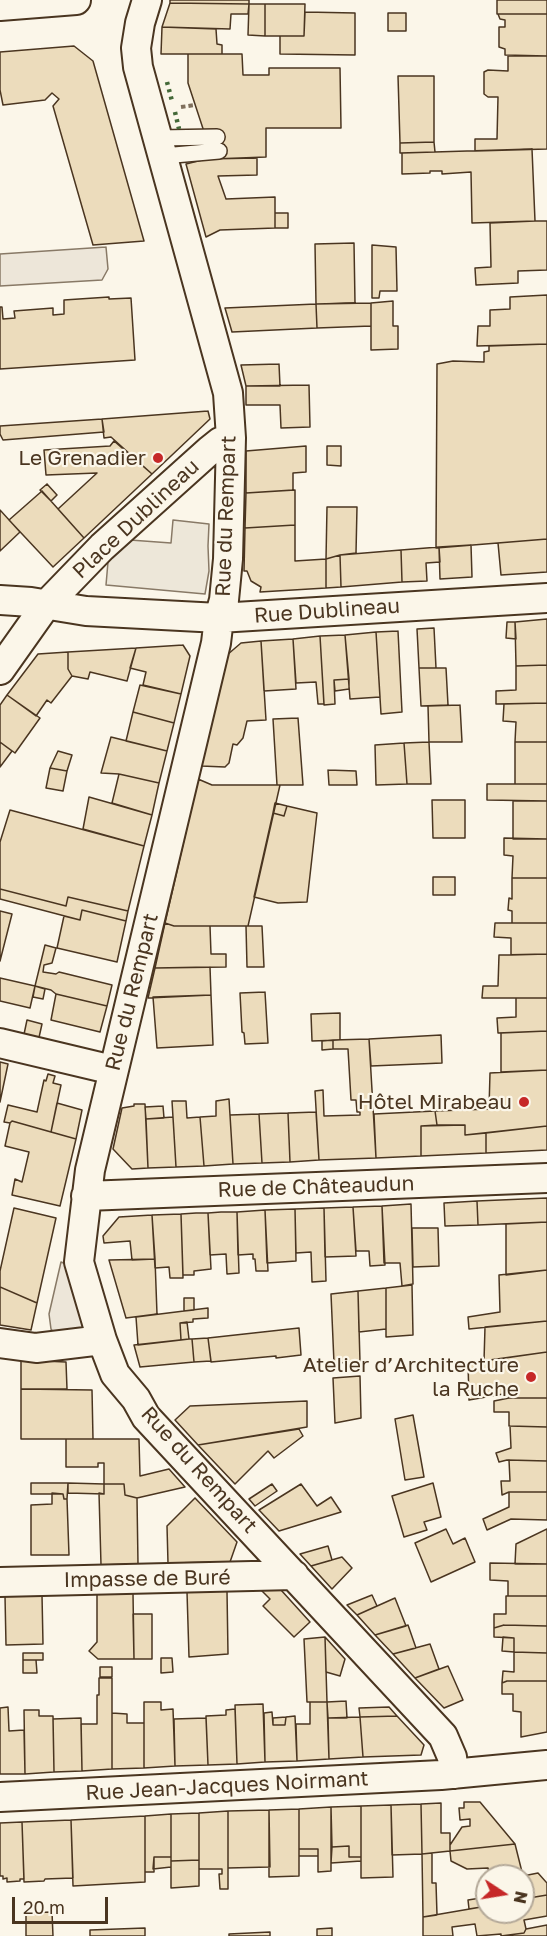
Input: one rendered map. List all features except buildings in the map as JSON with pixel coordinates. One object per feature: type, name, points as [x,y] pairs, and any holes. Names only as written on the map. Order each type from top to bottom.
[{"type":"street","points":[[0,6],[76,0]]},
{"type":"street","name":"Rue du Rempart","points":[[147,0],[136,48],[138,67],[228,393],[231,438],[228,559],[224,600],[216,643],[94,1149],[79,1262],[102,1340],[115,1374],[136,1399],[146,1418],[443,1736],[452,1757],[453,1774]]},
{"type":"street","name":"Place Dublineau","points":[[0,670],[46,605],[102,547],[210,450],[220,442],[231,438]]},
{"type":"street","name":"Rue Dublineau","points":[[0,600],[86,611],[219,618],[547,597]]},
{"type":"street","points":[[0,1043],[113,1070]]},
{"type":"street","name":"Rue de Châteaudun","points":[[86,1196],[547,1178]]},
{"type":"street","points":[[0,1343],[36,1348],[102,1340]]},
{"type":"street","name":"Impasse de Buré","points":[[0,1582],[294,1575]]},
{"type":"street","points":[[453,1774],[547,1765]]},
{"type":"street","name":"Rue Jean-Jacques Noirmant","points":[[0,1797],[453,1774]]},
{"type":"lane","points":[[161,147],[218,144]]},
{"type":"shaded area","points":[[106,247],[108,269],[102,280],[0,286],[0,254]]},
{"type":"shaded area","points":[[173,520],[209,524],[209,571],[205,594],[106,585],[108,562],[130,540],[171,543]]},
{"type":"shaded area","points":[[61,1262],[71,1266],[86,1320],[83,1330],[57,1338],[51,1329],[49,1314]]},
{"type":"hedge","points":[[167,82],[172,101]]},
{"type":"hedge","points":[[175,112],[179,129]]},
{"type":"place","name":"Le Grenadier","points":[[158,458]]},
{"type":"place","name":"Hôtel Mirabeau","points":[[524,1102]]},
{"type":"place","name":"Atelier d’Architecture la Ruche","points":[[531,1377]]}]
